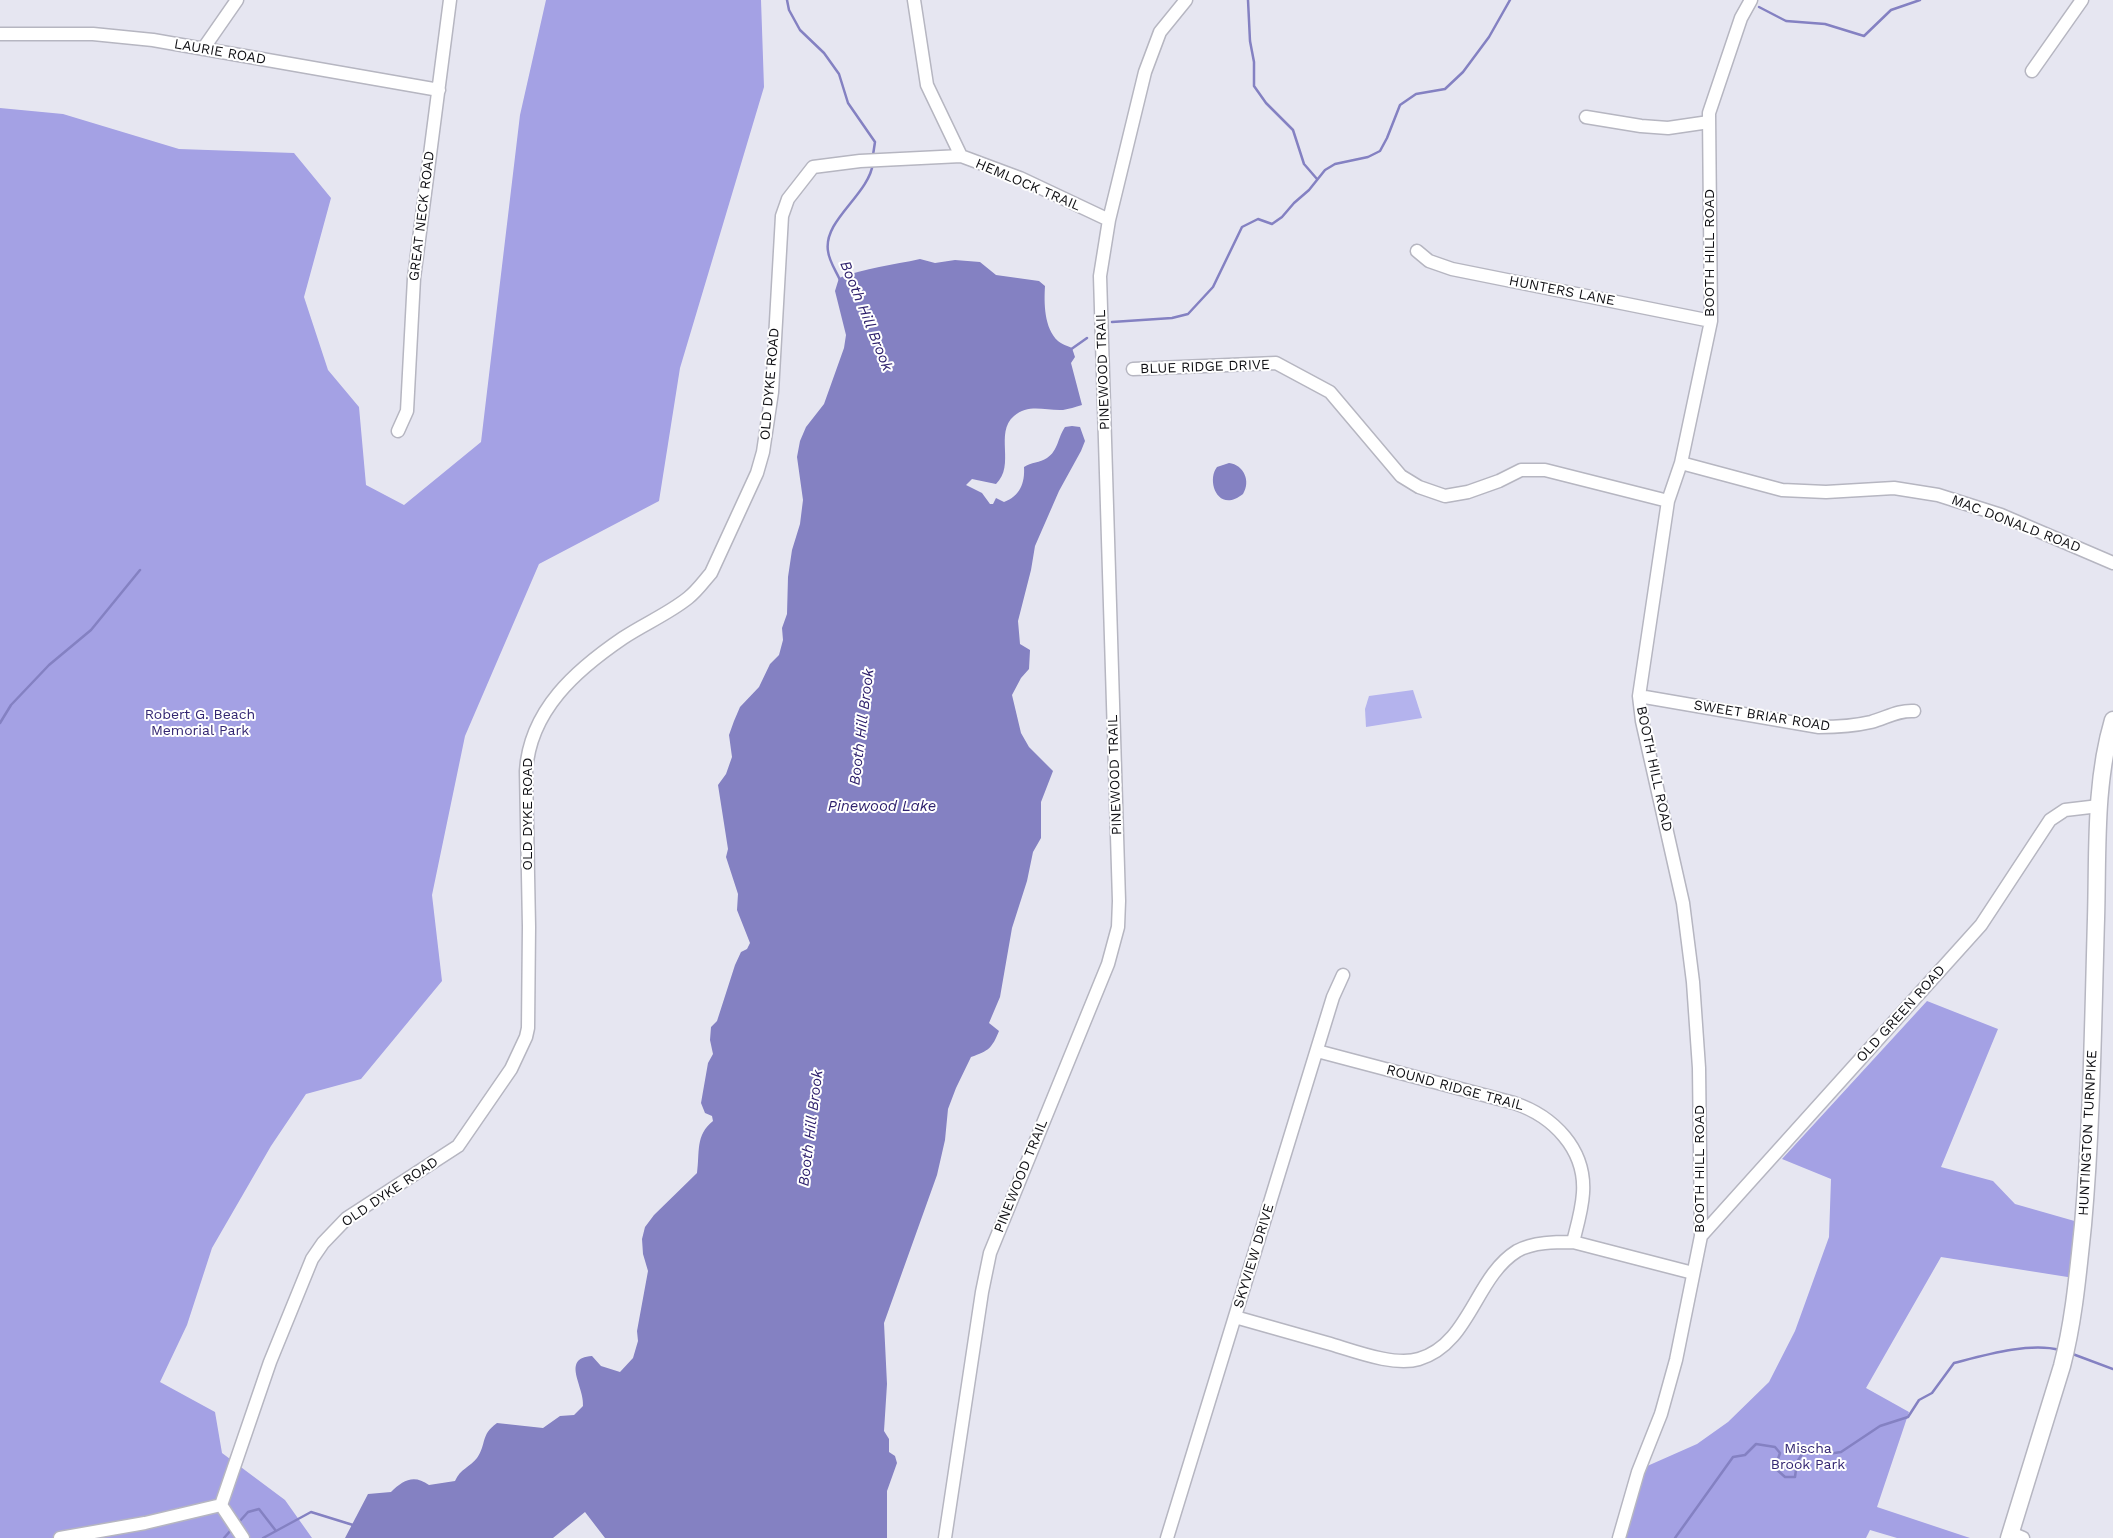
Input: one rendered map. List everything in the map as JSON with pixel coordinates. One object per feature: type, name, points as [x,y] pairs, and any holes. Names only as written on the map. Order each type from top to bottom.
[{"type":"main road","name":"HUNTINGTON TURNPIKE","points":[[2014,1536],[2069,1340],[2079,1267],[2090,1130],[2099,806],[2105,754],[2113,720]]},
{"type":"street","points":[[203,49],[237,0]]},
{"type":"street","name":"GREAT NECK ROAD","points":[[398,431],[407,411],[414,278],[450,0]]},
{"type":"street","name":"HEMLOCK TRAIL","points":[[914,0],[927,85],[961,156],[1020,178],[1109,220]]},
{"type":"street","name":"PINEWOOD TRAIL","points":[[945,1538],[982,1292],[990,1252],[1108,964],[1118,927],[1119,901],[1100,276],[1109,220],[1145,72],[1160,32],[1186,0]]},
{"type":"street","name":"BOOTH HILL ROAD","points":[[1619,1538],[1638,1472],[1661,1414],[1676,1360],[1701,1236],[1699,1068],[1693,982],[1683,903],[1642,721],[1639,696],[1668,501],[1681,463],[1710,321],[1709,113],[1741,18],[1751,0]]},
{"type":"street","points":[[2032,71],[2082,0]]},
{"type":"street","name":"LAURIE ROAD","points":[[0,34],[93,34],[153,40],[438,90]]},
{"type":"street","points":[[1586,117],[1641,126],[1668,128],[1709,122]]},
{"type":"street","name":"OLD DYKE ROAD","points":[[222,1505],[270,1362],[312,1259],[323,1243],[347,1218],[458,1146],[520,1053],[528,1028],[529,927],[526,771],[527,756],[532,738],[549,704],[578,673],[624,638],[690,597],[711,572],[757,473],[763,452],[772,392],[782,216],[788,199],[814,167],[860,161],[961,156]]},
{"type":"street","name":"HUNTERS LANE","points":[[1417,251],[1429,262],[1452,269],[1710,321]]},
{"type":"street","name":"BLUE RIDGE DRIVE","points":[[1133,370],[1276,363],[1330,392],[1401,476],[1419,487],[1446,496],[1468,492],[1499,481],[1521,470],[1545,470],[1668,501]]},
{"type":"street","name":"MAC DONALD ROAD","points":[[1681,463],[1782,490],[1826,492],[1894,488],[1938,495],[2001,515],[2113,563]]},
{"type":"street","name":"SWEET BRIAR ROAD","points":[[1639,696],[1819,727],[1836,727],[1872,722],[1904,711],[1914,711]]},
{"type":"street","name":"OLD GREEN ROAD","points":[[1701,1236],[1981,925],[2050,820],[2065,810],[2099,806]]},
{"type":"street","name":"SKYVIEW DRIVE","points":[[1167,1538],[1333,997],[1343,974]]},
{"type":"street","name":"ROUND RIDGE TRAIL","points":[[1317,1051],[1514,1103],[1529,1108],[1552,1122],[1564,1134],[1572,1148],[1581,1174],[1583,1191],[1573,1242]]},
{"type":"street","points":[[1235,1317],[1375,1356],[1400,1360],[1419,1359],[1437,1350],[1448,1341],[1459,1328],[1492,1276],[1518,1251],[1554,1242],[1573,1242],[1693,1273]]},
{"type":"street","points":[[60,1538],[145,1523],[222,1505],[240,1535]]},
{"type":"shaded area","points":[[1413,690],[1422,718],[1366,727],[1365,709],[1369,696]]},
{"type":"green space","name":"Robert G. Beach Memorial Park","points":[[546,0],[761,0],[764,87],[680,368],[659,501],[539,564],[465,736],[432,895],[442,981],[361,1079],[306,1094],[271,1146],[212,1248],[187,1325],[160,1382],[215,1412],[222,1453],[285,1500],[312,1538],[0,1538],[0,108],[63,114],[179,149],[294,153],[331,198],[304,297],[328,370],[359,407],[366,485],[404,505],[481,442],[520,115]]},
{"type":"green space","name":"Mischa Brook Park","points":[[1927,1001],[1998,1029],[1941,1167],[1993,1181],[2015,1204],[2078,1222],[2074,1278],[1941,1257],[1866,1388],[1909,1412],[1877,1507],[1970,1538],[1897,1538],[1870,1530],[1866,1538],[1624,1538],[1645,1467],[1697,1444],[1728,1422],[1769,1382],[1795,1331],[1829,1237],[1831,1179],[1782,1159]]},
{"type":"water","name":"Pinewood Lake","points":[[920,259],[935,263],[955,260],[980,262],[996,275],[1039,281],[1045,286],[1047,322],[1053,336],[1058,341],[1072,348],[1075,357],[1071,363],[1082,405],[1063,410],[1038,408],[1020,412],[1014,416],[1008,423],[1006,431],[1002,476],[996,484],[972,479],[966,485],[982,493],[990,504],[993,504],[996,498],[1004,502],[1018,493],[1024,478],[1024,467],[1044,460],[1051,455],[1065,427],[1080,427],[1085,441],[1059,491],[1035,546],[1018,621],[1020,644],[1030,650],[1029,669],[1021,678],[1012,695],[1021,733],[1029,747],[1053,771],[1041,802],[1041,838],[1033,852],[1027,881],[1012,928],[1000,997],[989,1023],[999,1031],[989,1048],[971,1057],[956,1088],[948,1109],[945,1140],[937,1175],[884,1323],[887,1384],[884,1431],[889,1439],[889,1452],[895,1456],[897,1463],[887,1491],[887,1538],[605,1538],[585,1512],[553,1538],[345,1538],[368,1494],[391,1492],[400,1484],[414,1479],[429,1485],[455,1481],[477,1458],[488,1432],[497,1423],[543,1428],[560,1416],[574,1415],[583,1406],[576,1368],[577,1362],[583,1358],[592,1356],[601,1366],[620,1372],[633,1358],[638,1341],[637,1331],[648,1271],[643,1254],[642,1239],[645,1227],[654,1215],[697,1173],[701,1138],[707,1126],[713,1121],[712,1116],[705,1113],[701,1103],[708,1063],[713,1054],[710,1040],[711,1027],[717,1021],[741,952],[747,949],[750,943],[737,910],[738,894],[726,857],[728,849],[718,785],[726,774],[732,757],[729,735],[740,707],[759,687],[770,664],[779,655],[783,640],[782,628],[787,614],[788,577],[792,550],[800,524],[803,500],[797,457],[800,441],[806,427],[824,404],[844,348],[846,335],[835,291],[839,278],[869,269]]},
{"type":"water","points":[[1229,463],[1242,470],[1245,474],[1246,484],[1243,494],[1234,499],[1227,500],[1221,498],[1216,493],[1213,480],[1217,467]]},
{"type":"waterway","name":"Booth Hill Brook","points":[[787,0],[789,10],[800,30],[824,53],[839,74],[848,103],[875,142],[873,155]]},
{"type":"waterway","points":[[1248,0],[1250,41],[1254,62],[1254,86],[1266,103],[1293,130],[1304,164],[1317,179]]},
{"type":"waterway","points":[[1112,322],[1172,318],[1188,314],[1213,287],[1242,227],[1258,219],[1272,224],[1282,217],[1309,190],[1325,170],[1335,164],[1368,157],[1380,151],[1400,105],[1416,94],[1445,89],[1463,72],[1489,37],[1510,0]]},
{"type":"waterway","points":[[1759,7],[1786,21],[1825,24],[1864,36],[1891,10],[1920,0]]},
{"type":"waterway","name":"Booth Hill Brook","points":[[840,280],[831,262],[828,240],[839,218],[864,186],[870,175],[873,163]]},
{"type":"waterway","points":[[1070,350],[1087,338]]},
{"type":"waterway","points":[[0,723],[11,705],[49,665],[91,630],[140,570]]},
{"type":"waterway","points":[[1675,1538],[1733,1457],[1745,1455],[1756,1444],[1775,1447],[1780,1453],[1775,1468],[1785,1477],[1795,1477],[1797,1462],[1806,1448],[1828,1454],[1841,1452],[1880,1426],[1908,1417],[1919,1400],[1932,1393],[1954,1363],[2021,1348],[2060,1350]]},
{"type":"waterway","points":[[2070,1353],[2113,1369]]},
{"type":"waterway","points":[[239,1522],[248,1512],[259,1509],[276,1531],[311,1512],[353,1525]]},
{"type":"waterway","points":[[224,1538],[231,1530]]},
{"type":"waterway","points":[[263,1538],[276,1531]]}]
